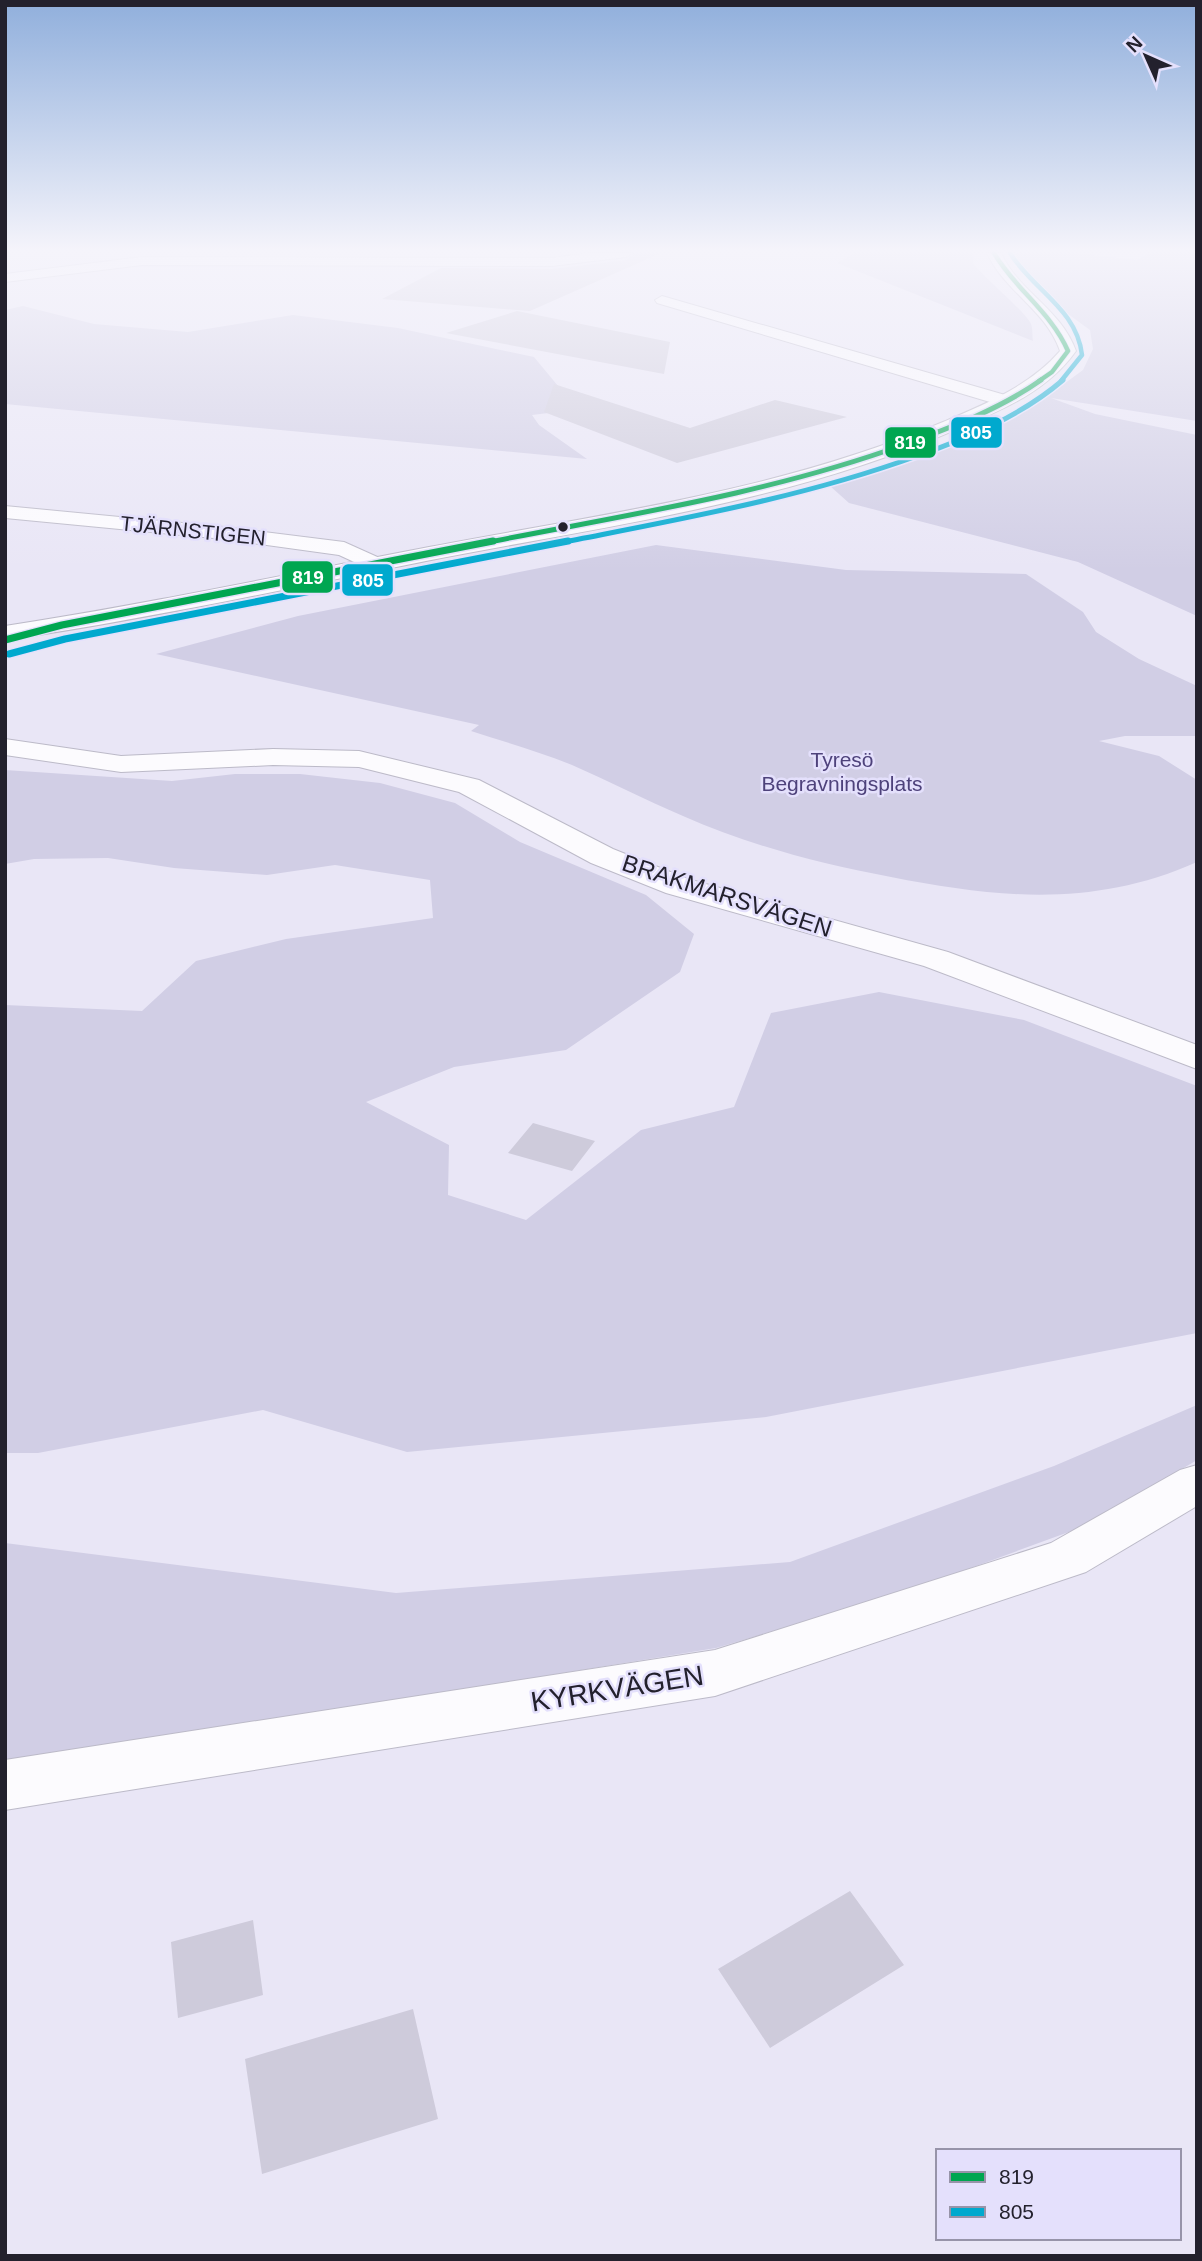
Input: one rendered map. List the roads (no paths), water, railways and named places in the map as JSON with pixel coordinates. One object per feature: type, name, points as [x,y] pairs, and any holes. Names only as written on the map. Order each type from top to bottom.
[{"type":"street","points":[[860,359],[1006,401]]},
{"type":"street","points":[[5,633],[62,625],[376,565],[797,481],[944,430],[1023,393],[1052,372],[1062,359]]},
{"type":"street","name":"TJÄRNSTIGEN","points":[[5,512],[224,533],[344,549],[376,565]]},
{"type":"street","points":[[5,640],[62,625]]},
{"type":"street","name":"BRAKMARSVÄGEN","points":[[5,747],[121,764],[273,757],[359,759],[470,786],[601,856],[677,886],[936,959],[1197,1058]]},
{"type":"street","name":"KYRKVÄGEN","points":[[5,1785],[715,1673],[1068,1558],[1197,1483]]},
{"type":"park label","name":"Tyresö Begravningsplats","points":[[842,772]]}]
